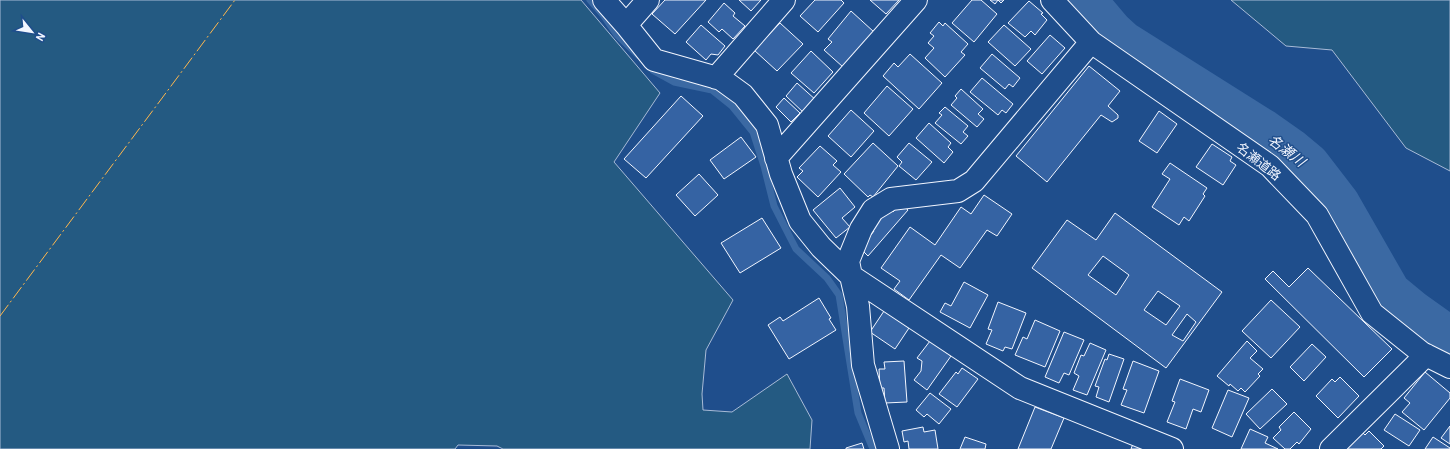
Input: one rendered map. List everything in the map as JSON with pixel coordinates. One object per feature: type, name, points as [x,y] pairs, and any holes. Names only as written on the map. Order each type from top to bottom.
[{"type":"street","points":[[604,0],[654,60],[721,79],[744,95],[767,125],[776,158],[800,221],[821,247],[851,276],[1020,388],[1172,449]]},
{"type":"street","points":[[626,25],[648,0]]},
{"type":"street","points":[[716,78],[784,0]]},
{"type":"street","points":[[776,158],[916,0]]},
{"type":"street","name":"名瀬道路","points":[[1052,0],[1092,42],[1270,166],[1318,215],[1372,313],[1426,355],[1450,368]]},
{"type":"street","points":[[888,449],[863,365],[858,306],[848,261],[861,229],[874,210],[891,198],[958,191],[974,181],[1092,42]]},
{"type":"street","points":[[1331,449],[1426,355]]},
{"type":"shaded area","points":[[0,0],[581,0],[660,93],[614,162],[733,300],[706,350],[702,394],[703,410],[732,412],[787,374],[812,420],[810,449],[503,449],[497,446],[458,445],[455,449],[0,449]]},
{"type":"shaded area","points":[[1231,0],[1450,0],[1450,171],[1406,148],[1332,50],[1286,46]]},
{"type":"building","points":[[665,0],[706,0],[675,34],[652,14]]},
{"type":"building","points":[[739,0],[761,0],[751,11]]},
{"type":"building","points":[[815,0],[841,0],[844,3],[818,32],[800,16]]},
{"type":"building","points":[[870,0],[899,0],[886,14]]},
{"type":"building","points":[[972,0],[981,0],[997,14],[974,42],[952,23]]},
{"type":"building","points":[[990,0],[998,0],[995,4]]},
{"type":"building","points":[[1029,1],[1043,13],[1041,14],[1047,20],[1035,35],[1031,31],[1025,37],[1008,23]]},
{"type":"building","points":[[724,3],[735,13],[733,16],[745,26],[733,39],[722,29],[719,32],[708,22]]},
{"type":"building","points":[[851,11],[874,32],[843,67],[824,50],[832,42],[828,39]]},
{"type":"building","points":[[939,22],[943,26],[945,23],[968,44],[961,52],[965,55],[945,77],[925,58],[934,48],[928,43],[934,36],[930,33]]},
{"type":"building","points":[[780,23],[803,44],[777,71],[754,50]]},
{"type":"building","points":[[701,25],[725,46],[718,55],[711,54],[706,60],[686,42]]},
{"type":"building","points":[[1004,25],[1031,49],[1015,66],[988,42]]},
{"type":"building","points":[[1050,35],[1065,48],[1042,74],[1027,61]]},
{"type":"building","points":[[811,51],[833,72],[814,93],[791,73]]},
{"type":"building","points":[[910,54],[942,83],[919,109],[883,76],[894,63],[898,67]]},
{"type":"building","points":[[992,54],[1020,78],[1013,87],[1009,84],[1005,89],[980,68]]},
{"type":"building","points":[[1089,66],[1120,91],[1108,106],[1118,115],[1118,118],[1112,122],[1101,115],[1047,182],[1016,156]]},
{"type":"building","points":[[982,78],[1013,104],[1006,113],[1002,110],[998,115],[970,92]]},
{"type":"building","points":[[797,83],[817,101],[805,114],[786,96]]},
{"type":"building","points":[[887,86],[913,109],[889,136],[864,113]]},
{"type":"building","points":[[961,89],[983,109],[978,114],[984,119],[977,127],[951,105],[957,98],[955,96]]},
{"type":"building","points":[[681,96],[703,116],[646,178],[624,159]]},
{"type":"building","points":[[784,98],[800,113],[791,122],[776,107]]},
{"type":"building","points":[[945,107],[968,126],[963,132],[968,136],[961,144],[935,123],[942,115],[939,113]]},
{"type":"building","points":[[851,110],[874,131],[851,157],[828,136]]},
{"type":"building","points":[[1159,111],[1177,124],[1157,153],[1139,141]]},
{"type":"building","points":[[929,123],[951,143],[948,147],[953,152],[944,163],[916,138]]},
{"type":"building","points":[[741,137],[756,157],[724,179],[710,160]]},
{"type":"building","points":[[873,143],[898,166],[873,197],[870,195],[868,197],[844,174]]},
{"type":"building","points":[[909,143],[932,162],[916,180],[899,166],[902,162],[897,157]]},
{"type":"building","points":[[1212,144],[1232,157],[1230,161],[1236,165],[1223,185],[1196,167]]},
{"type":"building","points":[[820,146],[837,161],[833,165],[841,172],[818,197],[797,177],[803,171],[799,168]]},
{"type":"building","points":[[1170,163],[1207,188],[1203,194],[1205,196],[1189,221],[1184,217],[1179,225],[1152,207],[1170,179],[1162,174]]},
{"type":"building","points":[[699,174],[718,195],[695,216],[676,195]]},
{"type":"building","points":[[840,188],[855,207],[842,218],[850,227],[836,238],[813,210]]},
{"type":"building","points":[[984,195],[1012,214],[997,236],[987,230],[960,268],[941,255],[909,300],[894,289],[900,281],[881,268],[910,227],[935,245],[961,207],[971,214]]},
{"type":"building","points":[[900,203],[908,210],[868,256],[860,248],[874,231],[870,227],[887,206],[893,212]]},
{"type":"building","points":[[1115,213],[1222,292],[1166,368],[1032,268],[1067,220],[1096,240]],"holes":[[[1103,256],[1129,275],[1116,295],[1088,275]],[[1158,291],[1180,306],[1166,325],[1144,310]],[[1187,314],[1196,322],[1183,341],[1172,335]]]},
{"type":"building","points":[[762,218],[781,248],[740,273],[721,243]]},
{"type":"building","points":[[1308,268],[1392,349],[1364,377],[1265,279],[1273,271],[1289,287]]},
{"type":"building","points":[[964,282],[988,295],[970,328],[940,312],[945,303],[951,306]]},
{"type":"building","points":[[819,298],[831,318],[829,319],[836,330],[789,359],[768,325],[780,317],[783,321]]},
{"type":"building","points":[[1271,300],[1300,327],[1271,358],[1242,331]]},
{"type":"building","points":[[998,302],[1026,313],[1012,349],[1005,347],[1003,351],[986,344],[992,330],[988,329]]},
{"type":"building","points":[[884,311],[909,328],[895,349],[870,332]]},
{"type":"building","points":[[1035,320],[1060,331],[1045,367],[1015,355],[1023,337],[1027,339]]},
{"type":"building","points":[[1064,332],[1084,340],[1069,375],[1064,373],[1059,383],[1045,377]]},
{"type":"building","points":[[930,341],[951,356],[927,390],[914,380],[921,371],[922,361],[917,358]]},
{"type":"building","points":[[1247,341],[1257,351],[1250,358],[1263,369],[1258,374],[1260,376],[1245,392],[1241,388],[1238,391],[1230,384],[1229,386],[1217,376]]},
{"type":"building","points":[[1090,343],[1106,350],[1087,395],[1073,390],[1079,376],[1074,373],[1081,355],[1084,356]]},
{"type":"building","points":[[1312,344],[1326,357],[1304,381],[1290,367]]},
{"type":"building","points":[[1109,354],[1124,359],[1109,402],[1096,397],[1099,387],[1095,386],[1105,359],[1107,360]]},
{"type":"building","points":[[904,361],[907,402],[885,403],[884,388],[880,388],[879,369],[885,369],[884,362]]},
{"type":"building","points":[[1133,361],[1159,371],[1144,413],[1121,405],[1127,390],[1123,389]]},
{"type":"building","points":[[962,368],[978,379],[957,407],[939,394],[956,372],[958,374]]},
{"type":"building","points":[[1425,372],[1450,393],[1450,398],[1424,430],[1402,412],[1410,403],[1404,398]]},
{"type":"building","points":[[1340,377],[1359,396],[1338,418],[1316,396],[1332,379],[1335,382]]},
{"type":"building","points":[[1180,379],[1209,390],[1201,412],[1193,409],[1186,429],[1167,422],[1175,402],[1172,401]]},
{"type":"building","points":[[1272,389],[1287,404],[1260,429],[1246,414]]},
{"type":"building","points":[[1228,390],[1249,398],[1232,437],[1212,428]]},
{"type":"building","points":[[930,393],[951,409],[939,424],[927,414],[924,417],[916,410]]},
{"type":"building","points":[[1035,407],[1064,418],[1051,449],[1018,449]]},
{"type":"building","points":[[1294,412],[1311,429],[1299,444],[1297,442],[1290,449],[1285,449],[1273,438],[1281,430],[1279,427]]},
{"type":"building","points":[[1395,414],[1420,430],[1409,446],[1384,430]]},
{"type":"building","points":[[1450,426],[1450,444],[1441,438]]},
{"type":"building","points":[[923,427],[924,432],[935,430],[938,449],[909,449],[908,441],[904,442],[902,431]]},
{"type":"building","points":[[1250,429],[1268,437],[1265,443],[1278,449],[1241,449]]},
{"type":"building","points":[[1361,431],[1365,435],[1369,431],[1384,446],[1381,449],[1345,449]]},
{"type":"building","points":[[965,437],[986,444],[985,449],[960,449]]},
{"type":"building","points":[[1433,437],[1450,448],[1450,449],[1425,449]]},
{"type":"building","points":[[1134,441],[1154,449],[1131,449]]},
{"type":"building","points":[[862,443],[864,449],[846,449],[846,448]]},
{"type":"waterway","points":[[590,0],[604,16],[617,35],[638,55]]},
{"type":"waterway","name":"名瀬川","points":[[1084,0],[1111,32],[1123,43],[1263,131],[1308,165],[1338,204],[1389,293],[1412,312],[1450,339]]},
{"type":"waterway","points":[[648,66],[674,82],[712,90],[732,106],[753,132],[764,166],[774,206],[796,249],[827,278],[839,295],[858,413],[873,449]]},
{"type":"power","points":[[0,316],[235,0]]}]
